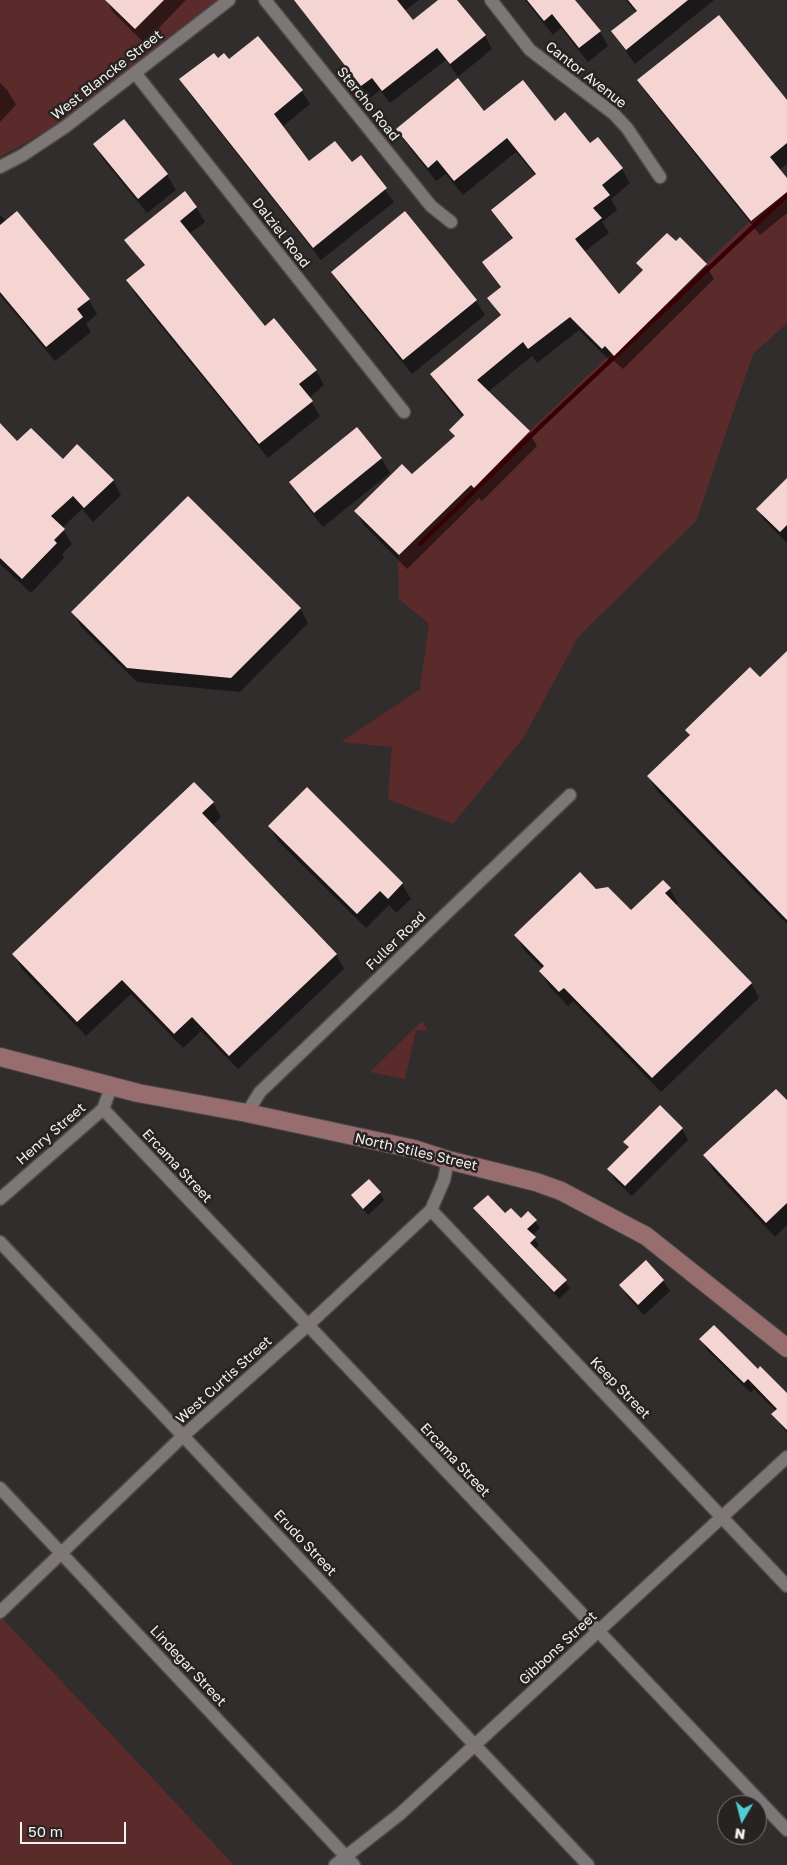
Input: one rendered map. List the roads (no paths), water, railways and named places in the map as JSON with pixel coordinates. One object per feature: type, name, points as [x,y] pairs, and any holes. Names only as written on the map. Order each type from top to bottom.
[{"type":"main road","name":"North Stiles Street","points":[[0,1057],[138,1093],[248,1113],[414,1149],[448,1160],[536,1182],[561,1191],[646,1236],[787,1348]]},
{"type":"street","name":"West Blancke Street","points":[[0,167],[23,155],[65,127],[229,0]]},
{"type":"street","name":"Stercho Road","points":[[265,0],[431,206],[451,222]]},
{"type":"street","name":"Cantor Avenue","points":[[491,0],[530,50],[614,114],[627,128],[660,177]]},
{"type":"street","name":"Dalziel Road","points":[[135,73],[404,412]]},
{"type":"street","name":"Fuller Road","points":[[248,1113],[260,1092],[570,795]]},
{"type":"street","name":"Henry Street","points":[[0,1199],[103,1109],[112,1085]]},
{"type":"street","name":"Ercama Street","points":[[103,1109],[597,1632],[787,1830]]},
{"type":"street","name":"West Curtis Street","points":[[0,1612],[183,1436],[307,1326],[430,1210],[444,1180],[448,1160]]},
{"type":"street","name":"Keep Street","points":[[430,1210],[787,1586]]},
{"type":"street","name":"Erudo Street","points":[[0,1242],[588,1865]]},
{"type":"street","name":"Gibbons Street","points":[[335,1865],[350,1861],[787,1457]]},
{"type":"street","name":"Lindegar Street","points":[[0,1488],[350,1861]]},
{"type":"waterway","points":[[420,544],[544,423],[787,195]]}]
